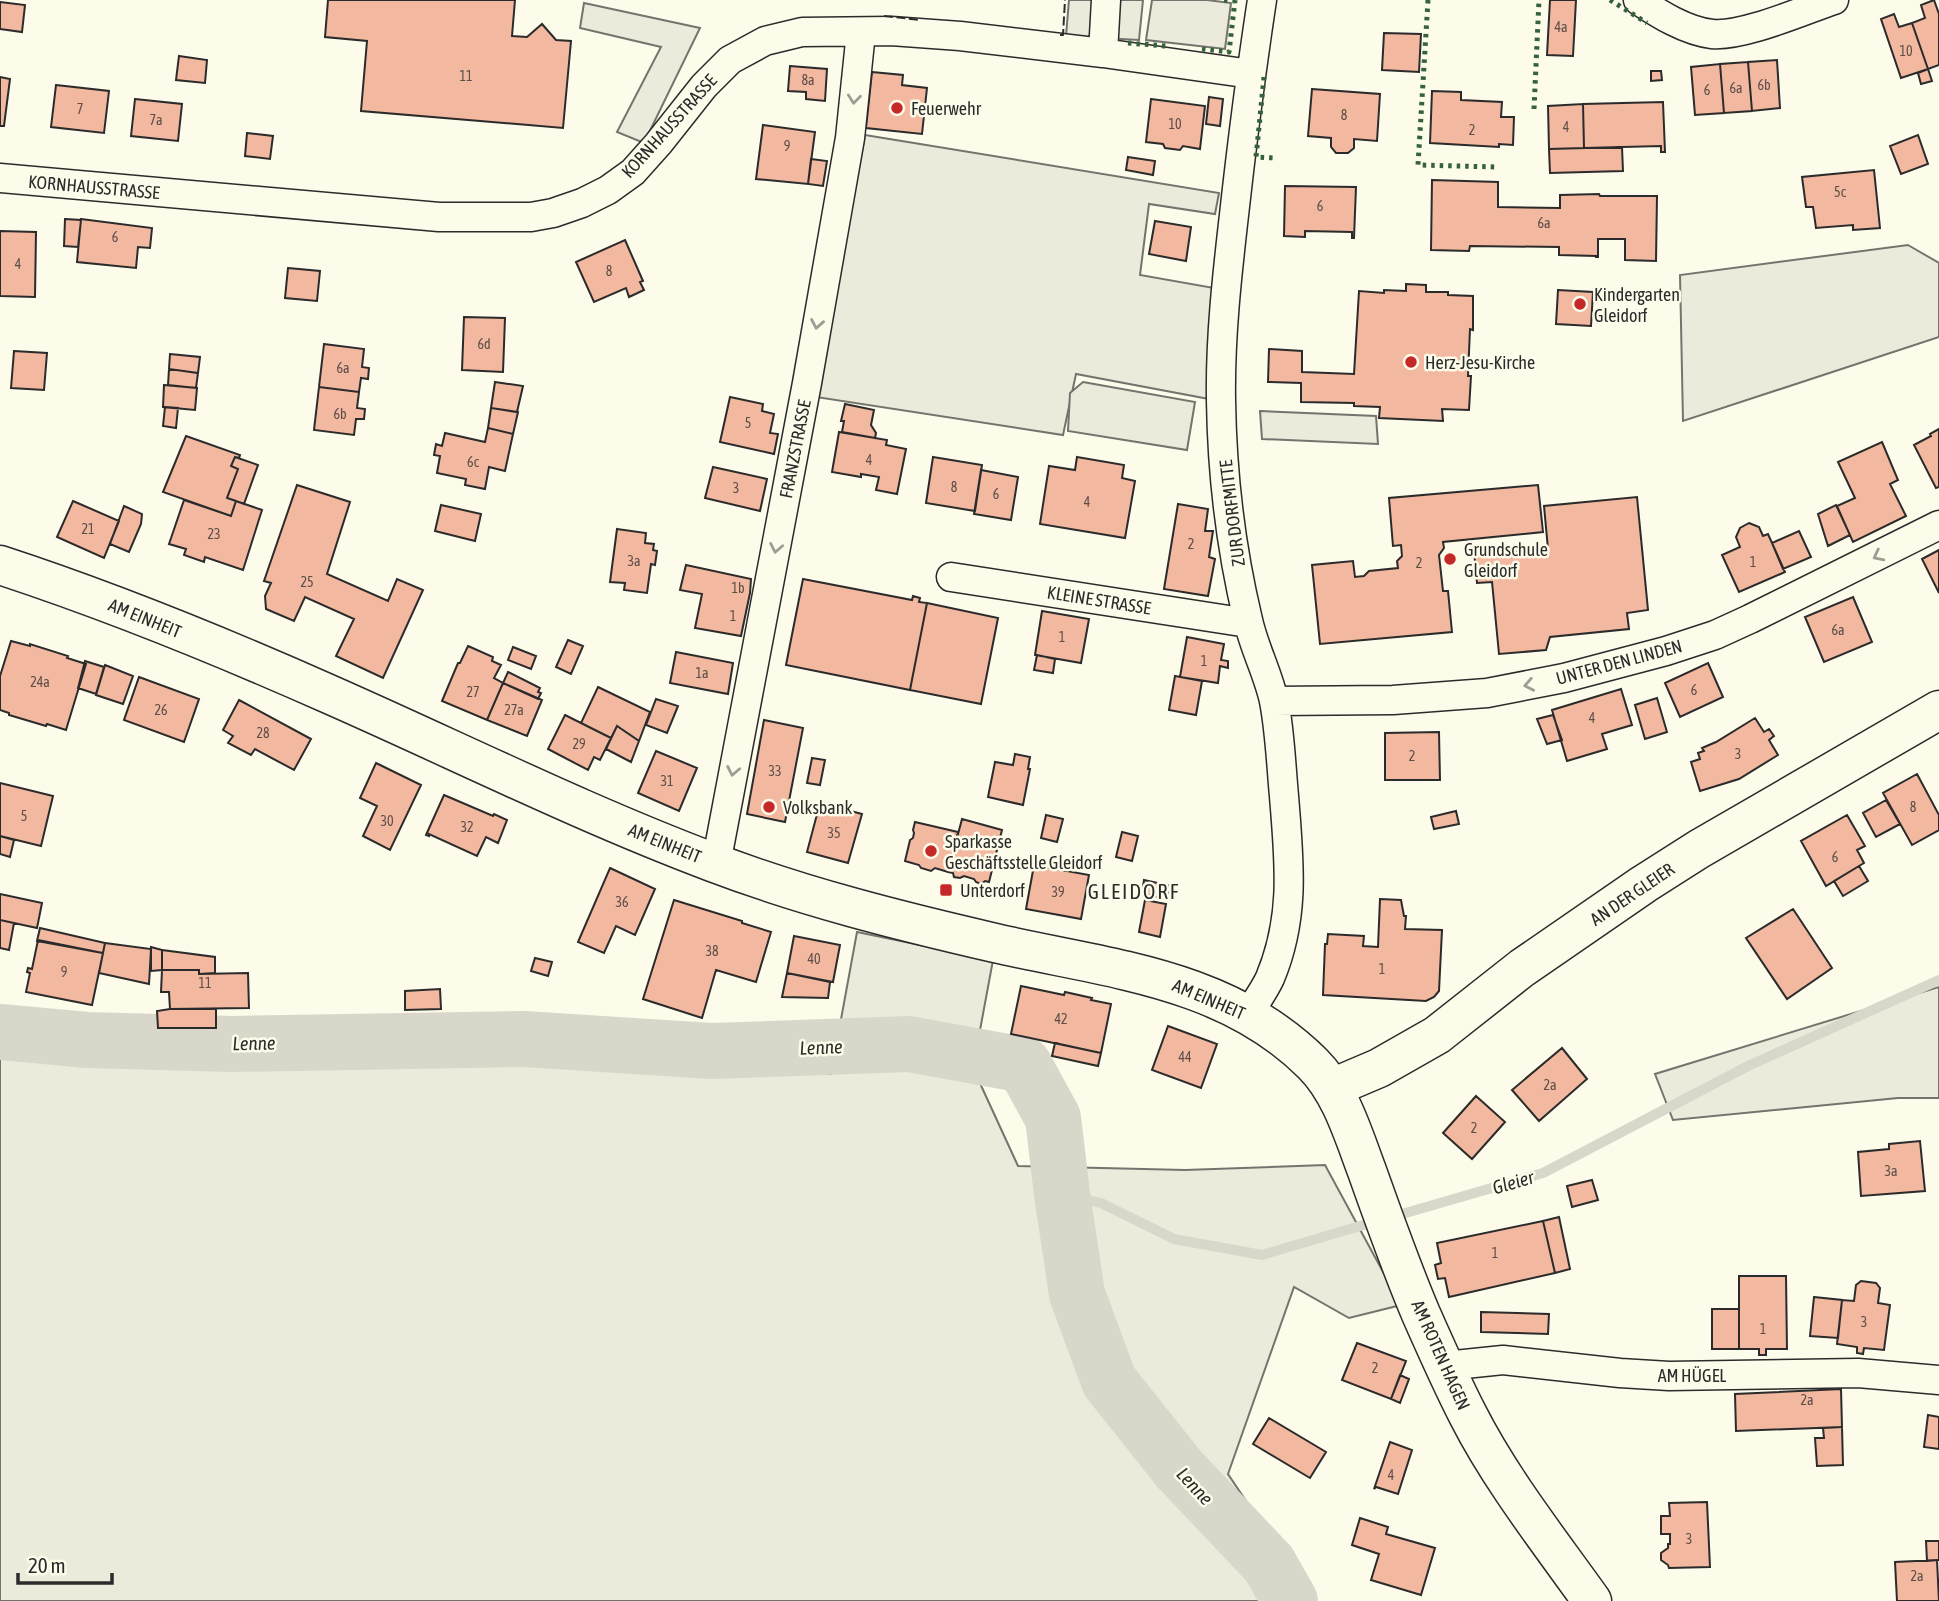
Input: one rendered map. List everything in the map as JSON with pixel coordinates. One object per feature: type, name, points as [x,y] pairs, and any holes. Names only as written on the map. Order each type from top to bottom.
[{"type":"main road","name":"AM EINHEIT","points":[[0,565],[58,584],[227,650],[546,793],[716,864],[869,913],[1143,974],[1206,994],[1248,1014],[1289,1043],[1316,1066],[1332,1088]]},
{"type":"main road","name":"AN DER GLEIER","points":[[1332,1088],[1380,1068],[1437,1035],[1522,968],[1644,884],[1699,849],[1939,710]]},
{"type":"main road","name":"AM ROTEN HAGEN","points":[[1332,1088],[1354,1135],[1398,1258],[1469,1417],[1497,1464],[1592,1601]]},
{"type":"street","points":[[1103,53],[1106,0]]},
{"type":"street","name":"ZUR DORFMITTE","points":[[1248,1014],[1269,979],[1282,935],[1290,892],[1274,701],[1248,623],[1230,509],[1221,402],[1227,281],[1262,0]]},
{"type":"street","points":[[1637,0],[1698,31],[1713,34],[1749,29],[1834,0]]},
{"type":"street","name":"FRANZSTRASSE","points":[[716,864],[807,383],[850,138],[861,32]]},
{"type":"street","name":"KORNHAUSSTRASSE","points":[[0,178],[439,217],[531,217],[554,213],[608,190],[633,172],[704,86],[730,60],[765,41],[802,33],[891,32],[960,36],[1251,74]]},
{"type":"street","name":"UNTER DEN LINDEN","points":[[1274,701],[1393,700],[1487,693],[1564,678],[1715,635],[1939,525]]},
{"type":"street","name":"KLEINE STRASSE","points":[[951,576],[1248,623]]},
{"type":"street","name":"AM HÜGEL","points":[[1445,1366],[1510,1360],[1669,1376],[1858,1373],[1939,1381]]},
{"type":"shaded area","points":[[1069,0],[1143,0],[1139,40],[1066,36]]},
{"type":"shaded area","points":[[1152,0],[1231,3],[1225,49],[1146,40]]},
{"type":"shaded area","points":[[584,3],[700,28],[644,143],[617,132],[661,47],[580,28]]},
{"type":"shaded area","points":[[865,135],[1219,193],[1215,214],[1149,204],[1140,275],[1214,288],[1209,399],[1076,374],[1063,435],[816,397]]},
{"type":"shaded area","points":[[1908,245],[1939,263],[1939,337],[1683,421],[1680,275]]},
{"type":"shaded area","points":[[1083,382],[1195,402],[1187,450],[1068,431],[1070,393]]},
{"type":"shaded area","points":[[1260,411],[1376,416],[1378,444],[1262,439]]},
{"type":"shaded area","points":[[857,932],[993,960],[973,1068],[1018,1166],[1185,1170],[1325,1165],[1401,1305],[1349,1318],[1294,1287],[1228,1474],[1313,1601],[0,1601],[0,1053],[279,1061],[491,1043],[831,1074]]},
{"type":"shaded area","points":[[1939,987],[1939,1098],[1898,1098],[1673,1120],[1655,1074]]},
{"type":"building","points":[[328,0],[515,0],[512,36],[527,37],[542,24],[556,40],[571,41],[563,128],[361,111],[367,41],[325,37]]},
{"type":"building","points":[[1550,0],[1576,0],[1573,56],[1547,55]]},
{"type":"building","points":[[1934,0],[1939,14],[1939,65],[1928,69],[1912,23],[1925,18],[1921,5]]},
{"type":"building","points":[[0,2],[25,5],[22,32],[0,29]]},
{"type":"building","points":[[1894,14],[1899,27],[1912,23],[1928,69],[1901,78],[1881,19]]},
{"type":"building","points":[[1384,33],[1421,34],[1419,72],[1382,70]]},
{"type":"building","points":[[179,56],[207,60],[205,83],[176,80]]},
{"type":"building","points":[[1777,60],[1780,108],[1752,111],[1748,62]]},
{"type":"building","points":[[1748,62],[1752,111],[1724,113],[1720,64]]},
{"type":"building","points":[[1720,64],[1724,113],[1695,115],[1691,67]]},
{"type":"building","points":[[790,66],[827,69],[825,101],[806,99],[806,92],[788,91]]},
{"type":"building","points":[[1928,69],[1932,81],[1921,84],[1918,73]]},
{"type":"building","points":[[1651,71],[1661,71],[1662,80],[1651,81]]},
{"type":"building","name":"Feuerwehr","points":[[872,72],[903,75],[902,85],[927,88],[922,134],[866,128]]},
{"type":"building","points":[[0,77],[10,79],[4,126],[0,126]]},
{"type":"building","points":[[56,85],[109,91],[104,133],[51,127]]},
{"type":"building","points":[[1312,89],[1380,94],[1377,141],[1354,139],[1354,148],[1348,153],[1336,153],[1331,147],[1331,138],[1308,136]]},
{"type":"building","points":[[1432,91],[1461,92],[1461,100],[1502,102],[1501,117],[1514,117],[1513,145],[1499,144],[1499,147],[1430,143]]},
{"type":"building","points":[[1209,97],[1223,99],[1220,126],[1206,124]]},
{"type":"building","points":[[135,99],[182,104],[178,141],[131,136]]},
{"type":"building","points":[[1151,99],[1205,106],[1200,149],[1183,146],[1180,150],[1146,142]]},
{"type":"building","points":[[1663,102],[1665,152],[1661,152],[1661,146],[1584,148],[1583,104]]},
{"type":"building","points":[[1583,104],[1584,148],[1549,149],[1548,106]]},
{"type":"building","points":[[763,125],[815,132],[808,184],[756,179]]},
{"type":"building","points":[[247,133],[273,136],[270,159],[245,156]]},
{"type":"building","points":[[1918,135],[1928,164],[1901,174],[1890,146]]},
{"type":"building","points":[[1622,147],[1623,171],[1550,173],[1549,149]]},
{"type":"building","points":[[1128,157],[1155,161],[1153,175],[1126,170]]},
{"type":"building","points":[[811,159],[827,161],[823,186],[808,184]]},
{"type":"building","points":[[1874,170],[1880,228],[1853,230],[1853,225],[1816,228],[1813,207],[1806,207],[1802,177]]},
{"type":"building","points":[[1432,180],[1498,182],[1498,207],[1560,208],[1560,195],[1657,196],[1656,261],[1625,260],[1625,239],[1598,239],[1598,257],[1559,255],[1559,247],[1470,246],[1469,251],[1431,250]]},
{"type":"building","points":[[1285,186],[1356,187],[1354,238],[1352,232],[1305,231],[1305,237],[1284,236]]},
{"type":"building","points":[[65,219],[81,220],[78,247],[64,246]]},
{"type":"building","points":[[81,219],[152,228],[150,248],[138,247],[136,268],[77,262]]},
{"type":"building","points":[[1155,221],[1191,227],[1186,261],[1149,254]]},
{"type":"building","points":[[0,231],[36,232],[35,297],[0,296]]},
{"type":"building","points":[[625,240],[643,281],[640,282],[644,290],[629,297],[626,288],[594,302],[576,262]]},
{"type":"building","points":[[288,268],[320,271],[317,301],[285,298]]},
{"type":"building","name":"Herz-Jesu-Kirche","points":[[1406,284],[1426,285],[1426,292],[1473,296],[1473,330],[1470,329],[1468,376],[1471,376],[1469,410],[1442,409],[1443,421],[1379,418],[1380,407],[1354,406],[1354,403],[1301,402],[1301,383],[1268,382],[1269,349],[1302,351],[1302,372],[1354,374],[1359,291],[1406,291]]},
{"type":"building","points":[[1558,290],[1593,292],[1591,326],[1556,324]]},
{"type":"building","points":[[464,317],[505,318],[503,372],[462,370]]},
{"type":"building","points":[[324,344],[364,349],[362,367],[369,368],[368,379],[361,378],[359,392],[319,387]]},
{"type":"building","points":[[14,351],[47,353],[44,390],[11,388]]},
{"type":"building","points":[[170,354],[200,357],[198,373],[169,369]]},
{"type":"building","points":[[169,369],[198,373],[196,388],[168,385]]},
{"type":"building","points":[[495,382],[523,386],[517,412],[491,408]]},
{"type":"building","points":[[164,385],[197,388],[195,410],[163,407]]},
{"type":"building","points":[[319,387],[359,392],[357,408],[365,409],[364,419],[356,419],[354,435],[314,430]]},
{"type":"building","points":[[730,397],[763,404],[762,411],[774,414],[770,433],[778,434],[774,454],[720,442]]},
{"type":"building","points":[[845,404],[874,410],[871,425],[876,433],[875,438],[842,432],[844,421],[841,421]]},
{"type":"building","points":[[165,407],[178,408],[176,428],[163,426]]},
{"type":"building","points":[[491,408],[518,412],[513,434],[488,428]]},
{"type":"building","points":[[488,428],[513,434],[505,471],[489,467],[485,489],[465,485],[466,479],[437,473],[440,456],[434,455],[436,444],[442,446],[445,433],[485,442]]},
{"type":"building","points":[[1939,429],[1939,487],[1936,488],[1914,445]]},
{"type":"building","points":[[839,432],[887,440],[886,445],[906,449],[897,494],[876,490],[879,477],[832,472]]},
{"type":"building","points":[[186,436],[240,455],[239,458],[235,457],[231,466],[238,469],[227,498],[236,501],[231,516],[163,492]]},
{"type":"building","points":[[1882,442],[1898,480],[1890,484],[1906,516],[1853,542],[1837,506],[1855,498],[1838,462]]},
{"type":"building","points":[[235,457],[258,465],[244,504],[227,498],[238,469],[231,466]]},
{"type":"building","points":[[933,457],[982,465],[975,511],[926,503]]},
{"type":"building","points":[[1077,457],[1124,465],[1122,478],[1135,481],[1125,538],[1040,524],[1049,466],[1075,470]]},
{"type":"building","points":[[713,467],[767,479],[760,511],[705,498]]},
{"type":"building","points":[[981,470],[1018,477],[1011,520],[974,514]]},
{"type":"building","points":[[297,485],[350,502],[327,574],[388,601],[397,579],[423,590],[383,678],[336,656],[354,619],[305,597],[294,621],[266,609],[265,596],[271,583],[264,581]]},
{"type":"building","points":[[1538,485],[1543,532],[1443,542],[1444,548],[1439,555],[1443,591],[1448,591],[1452,632],[1320,644],[1312,565],[1353,561],[1355,577],[1364,576],[1369,571],[1398,568],[1397,561],[1402,556],[1401,545],[1393,546],[1389,498]]},
{"type":"building","points":[[1637,497],[1648,610],[1627,613],[1629,629],[1550,637],[1546,650],[1499,654],[1492,582],[1477,583],[1474,551],[1501,549],[1502,553],[1548,549],[1544,506]]},
{"type":"building","points":[[184,500],[231,516],[236,501],[262,510],[243,570],[205,557],[204,562],[184,555],[186,549],[169,544]]},
{"type":"building","points":[[73,501],[119,521],[104,558],[57,537]]},
{"type":"building","points":[[1178,504],[1208,509],[1205,531],[1213,531],[1209,557],[1215,559],[1208,596],[1164,589]]},
{"type":"building","points":[[441,505],[481,514],[475,541],[435,531]]},
{"type":"building","points":[[1836,505],[1850,535],[1828,546],[1818,514]]},
{"type":"building","points":[[124,506],[142,514],[141,524],[129,552],[110,544]]},
{"type":"building","points":[[1749,523],[1759,527],[1763,536],[1768,534],[1785,572],[1739,592],[1722,555],[1740,547],[1736,537],[1740,528]]},
{"type":"building","points":[[617,529],[646,533],[645,543],[654,544],[653,550],[657,551],[655,565],[651,564],[647,593],[624,590],[625,583],[610,582]]},
{"type":"building","points":[[1799,531],[1811,557],[1783,569],[1772,543]]},
{"type":"building","points":[[1939,550],[1939,593],[1922,559]]},
{"type":"building","points":[[686,565],[751,579],[741,636],[695,628],[702,594],[680,590]]},
{"type":"building","points":[[803,579],[912,600],[913,596],[920,598],[919,602],[927,603],[910,690],[786,665]]},
{"type":"building","points":[[1853,597],[1872,642],[1824,662],[1805,617]]},
{"type":"building","points":[[927,603],[998,618],[981,704],[910,690]]},
{"type":"building","points":[[1042,611],[1089,619],[1081,663],[1035,655]]},
{"type":"building","points":[[1187,637],[1224,644],[1221,660],[1228,661],[1228,668],[1220,666],[1218,683],[1180,677]]},
{"type":"building","points":[[568,640],[583,646],[571,674],[556,667]]},
{"type":"building","points":[[11,641],[30,644],[86,664],[66,730],[9,715],[0,710],[0,676]]},
{"type":"building","points":[[468,646],[493,657],[492,661],[501,665],[494,678],[503,683],[487,720],[442,701]]},
{"type":"building","points":[[513,647],[536,656],[531,669],[508,660]]},
{"type":"building","points":[[676,652],[733,663],[728,694],[670,683]]},
{"type":"building","points":[[1037,655],[1055,659],[1053,673],[1034,670]]},
{"type":"building","points":[[85,661],[104,667],[96,694],[78,688]]},
{"type":"building","points":[[1708,663],[1723,697],[1680,717],[1665,683]]},
{"type":"building","points":[[105,665],[133,676],[123,704],[96,695]]},
{"type":"building","points":[[508,672],[540,688],[538,699],[503,683]]},
{"type":"building","points":[[1175,676],[1202,681],[1196,715],[1169,710]]},
{"type":"building","points":[[139,677],[199,699],[184,742],[124,720]]},
{"type":"building","points":[[503,683],[542,700],[527,736],[487,720]]},
{"type":"building","points":[[598,687],[650,712],[639,741],[617,726],[611,738],[581,723]]},
{"type":"building","points":[[1621,689],[1632,725],[1602,734],[1607,749],[1567,761],[1552,710]]},
{"type":"building","points":[[1657,698],[1667,732],[1645,739],[1635,705]]},
{"type":"building","points":[[656,699],[678,706],[667,733],[646,725]]},
{"type":"building","points":[[239,700],[311,739],[294,770],[255,749],[251,755],[228,743],[233,736],[223,730]]},
{"type":"building","points":[[565,715],[611,738],[600,760],[594,757],[588,770],[548,749]]},
{"type":"building","points":[[1553,715],[1562,740],[1547,744],[1537,719]]},
{"type":"building","points":[[1755,718],[1764,732],[1769,729],[1774,736],[1769,740],[1778,755],[1739,779],[1700,791],[1691,762],[1700,759],[1698,753],[1704,751],[1702,748]]},
{"type":"building","points":[[764,720],[803,728],[785,822],[747,814]]},
{"type":"building","points":[[617,726],[639,741],[631,762],[606,749]]},
{"type":"building","points":[[1439,732],[1440,780],[1385,780],[1385,733]]},
{"type":"building","points":[[656,751],[697,768],[679,811],[638,793]]},
{"type":"building","points":[[1015,754],[1030,757],[1023,805],[988,797],[995,762],[1013,765]]},
{"type":"building","points":[[812,758],[825,760],[820,785],[807,783]]},
{"type":"building","points":[[376,763],[421,785],[390,850],[363,836],[377,806],[360,798]]},
{"type":"building","points":[[1917,774],[1939,815],[1939,830],[1912,845],[1883,793]]},
{"type":"building","points":[[0,783],[53,796],[41,846],[0,836]]},
{"type":"building","points":[[444,795],[507,820],[498,843],[486,837],[477,856],[426,835]]},
{"type":"building","points":[[1886,800],[1900,824],[1876,837],[1863,813]]},
{"type":"building","points":[[820,803],[862,814],[848,863],[807,852]]},
{"type":"building","points":[[1456,811],[1459,824],[1434,829],[1431,817]]},
{"type":"building","points":[[1046,815],[1063,819],[1057,842],[1041,838]]},
{"type":"building","points":[[1847,815],[1865,846],[1857,850],[1864,863],[1826,886],[1801,841]]},
{"type":"building","points":[[962,819],[1002,830],[989,882],[981,884],[964,876],[954,877],[953,873],[948,872]]},
{"type":"building","name":"Sparkasse Geschäftsstelle Gleidorf","points":[[915,822],[958,832],[948,872],[935,868],[931,871],[905,861]]},
{"type":"building","points":[[1122,832],[1138,836],[1132,861],[1116,857]]},
{"type":"building","points":[[0,836],[14,840],[10,857],[0,854]]},
{"type":"building","points":[[1034,865],[1089,875],[1081,919],[1026,909]]},
{"type":"building","points":[[1859,866],[1868,881],[1843,896],[1834,881]]},
{"type":"building","points":[[610,868],[655,889],[635,935],[616,926],[604,953],[578,942]]},
{"type":"building","points":[[1144,880],[1171,886],[1168,899],[1142,894]]},
{"type":"building","points":[[0,894],[42,903],[37,928],[0,920]]},
{"type":"building","points":[[1380,899],[1401,900],[1406,916],[1405,929],[1442,930],[1439,991],[1426,1001],[1323,995],[1325,944],[1328,934],[1364,936],[1363,946],[1378,947]]},
{"type":"building","points":[[674,900],[771,932],[756,982],[716,970],[702,1018],[643,999]]},
{"type":"building","points":[[1145,900],[1166,904],[1160,937],[1139,932]]},
{"type":"building","points":[[1793,909],[1832,968],[1787,999],[1746,938]]},
{"type":"building","points":[[0,920],[14,923],[9,950],[0,948]]},
{"type":"building","points":[[40,928],[105,943],[103,953],[37,941]]},
{"type":"building","points":[[794,936],[840,945],[833,982],[787,973]]},
{"type":"building","points":[[38,940],[103,953],[92,1005],[26,992],[30,973],[27,972],[28,968],[32,969]]},
{"type":"building","points":[[105,943],[151,949],[149,984],[99,973]]},
{"type":"building","points":[[151,947],[162,950],[162,970],[151,971]]},
{"type":"building","points":[[162,950],[215,957],[215,973],[162,970]]},
{"type":"building","points":[[535,958],[552,962],[548,976],[531,971]]},
{"type":"building","points":[[162,970],[199,970],[199,974],[248,973],[249,1008],[170,1009],[169,992],[161,992]]},
{"type":"building","points":[[787,973],[830,982],[828,998],[782,997]]},
{"type":"building","points":[[1021,986],[1064,995],[1065,992],[1111,1004],[1101,1053],[1011,1034]]},
{"type":"building","points":[[440,989],[441,1009],[405,1010],[405,991]]},
{"type":"building","points":[[216,1009],[216,1028],[158,1028],[157,1011]]},
{"type":"building","points":[[1168,1026],[1217,1044],[1201,1088],[1152,1070]]},
{"type":"building","points":[[1055,1043],[1101,1053],[1098,1066],[1052,1056]]},
{"type":"building","points":[[1562,1048],[1587,1079],[1539,1121],[1512,1090]]},
{"type":"building","points":[[1476,1096],[1505,1122],[1472,1159],[1443,1133]]},
{"type":"building","points":[[1920,1141],[1925,1191],[1861,1196],[1858,1152],[1889,1149],[1889,1144]]},
{"type":"building","points":[[1592,1180],[1598,1200],[1572,1207],[1567,1186]]},
{"type":"building","points":[[1559,1217],[1570,1269],[1555,1273],[1543,1221]]},
{"type":"building","points":[[1543,1221],[1555,1273],[1449,1297],[1445,1278],[1438,1279],[1435,1265],[1441,1263],[1437,1243]]},
{"type":"building","points":[[1739,1276],[1786,1276],[1787,1349],[1766,1349],[1766,1355],[1759,1355],[1759,1349],[1739,1349]]},
{"type":"building","points":[[1861,1281],[1876,1283],[1880,1288],[1878,1303],[1890,1305],[1884,1350],[1864,1348],[1863,1354],[1857,1353],[1857,1347],[1837,1344],[1842,1300],[1854,1301],[1856,1285]]},
{"type":"building","points":[[1814,1297],[1842,1300],[1838,1338],[1810,1336]]},
{"type":"building","points":[[1712,1309],[1739,1309],[1739,1349],[1712,1349]]},
{"type":"building","points":[[1481,1312],[1549,1314],[1548,1334],[1481,1332]]},
{"type":"building","points":[[1357,1343],[1406,1361],[1391,1399],[1342,1380]]},
{"type":"building","points":[[1400,1375],[1409,1379],[1400,1403],[1391,1399]]},
{"type":"building","points":[[1841,1389],[1842,1427],[1736,1431],[1735,1394]]},
{"type":"building","points":[[1928,1415],[1939,1417],[1939,1449],[1924,1447]]},
{"type":"building","points":[[1269,1418],[1326,1452],[1310,1478],[1253,1444]]},
{"type":"building","points":[[1842,1427],[1843,1465],[1817,1466],[1815,1438],[1824,1438],[1823,1428]]},
{"type":"building","points":[[1390,1442],[1412,1450],[1398,1494],[1376,1487],[1374,1489]]},
{"type":"building","points":[[1707,1502],[1710,1567],[1669,1568],[1661,1560],[1661,1553],[1670,1544],[1670,1534],[1661,1534],[1661,1516],[1670,1516],[1669,1503]]},
{"type":"building","points":[[1360,1518],[1388,1527],[1386,1534],[1435,1548],[1421,1595],[1371,1580],[1379,1554],[1352,1545]]},
{"type":"building","points":[[1926,1541],[1939,1541],[1939,1560],[1927,1561]]},
{"type":"building","points":[[1937,1560],[1939,1601],[1897,1601],[1895,1562]]},
{"type":"waterway","name":"Gleier","points":[[1392,1217],[1543,1173],[1750,1065],[1939,980]]},
{"type":"waterway","name":"Lenne","points":[[0,1032],[87,1040],[232,1044],[524,1039],[712,1051],[909,1044],[1024,1065],[1053,1118],[1077,1294],[1109,1381],[1179,1469],[1269,1564],[1290,1601]]},
{"type":"waterway","name":"Gleier","points":[[1062,1194],[1101,1203],[1174,1239],[1262,1255],[1377,1221]]},
{"type":"hedge","points":[[1224,0],[1235,1]]},
{"type":"hedge","points":[[1202,49],[1229,52],[1235,0]]},
{"type":"hedge","points":[[1428,0],[1418,165],[1498,167]]},
{"type":"hedge","points":[[1534,109],[1539,0]]},
{"type":"hedge","points":[[1610,0],[1647,23]]},
{"type":"hedge","points":[[1128,43],[1166,46]]},
{"type":"hedge","points":[[1264,77],[1256,157],[1275,158]]},
{"type":"fence","points":[[1060,35],[1063,35],[1065,0]]},
{"type":"fence","points":[[884,16],[921,20]]},
{"type":"place","name":"Feuerwehr","points":[[897,108]]},
{"type":"place","name":"Kindergarten Gleidorf","points":[[1580,304]]},
{"type":"place","name":"Herz-Jesu-Kirche","points":[[1411,362]]},
{"type":"place","name":"Grundschule Gleidorf","points":[[1450,559]]},
{"type":"place","name":"Volksbank","points":[[769,807]]},
{"type":"place","name":"Sparkasse Geschäftsstelle Gleidorf","points":[[931,851]]},
{"type":"place","name":"Unterdorf","points":[[946,890]]},
{"type":"district","name":"GLEIDORF","points":[[1134,891]]}]
